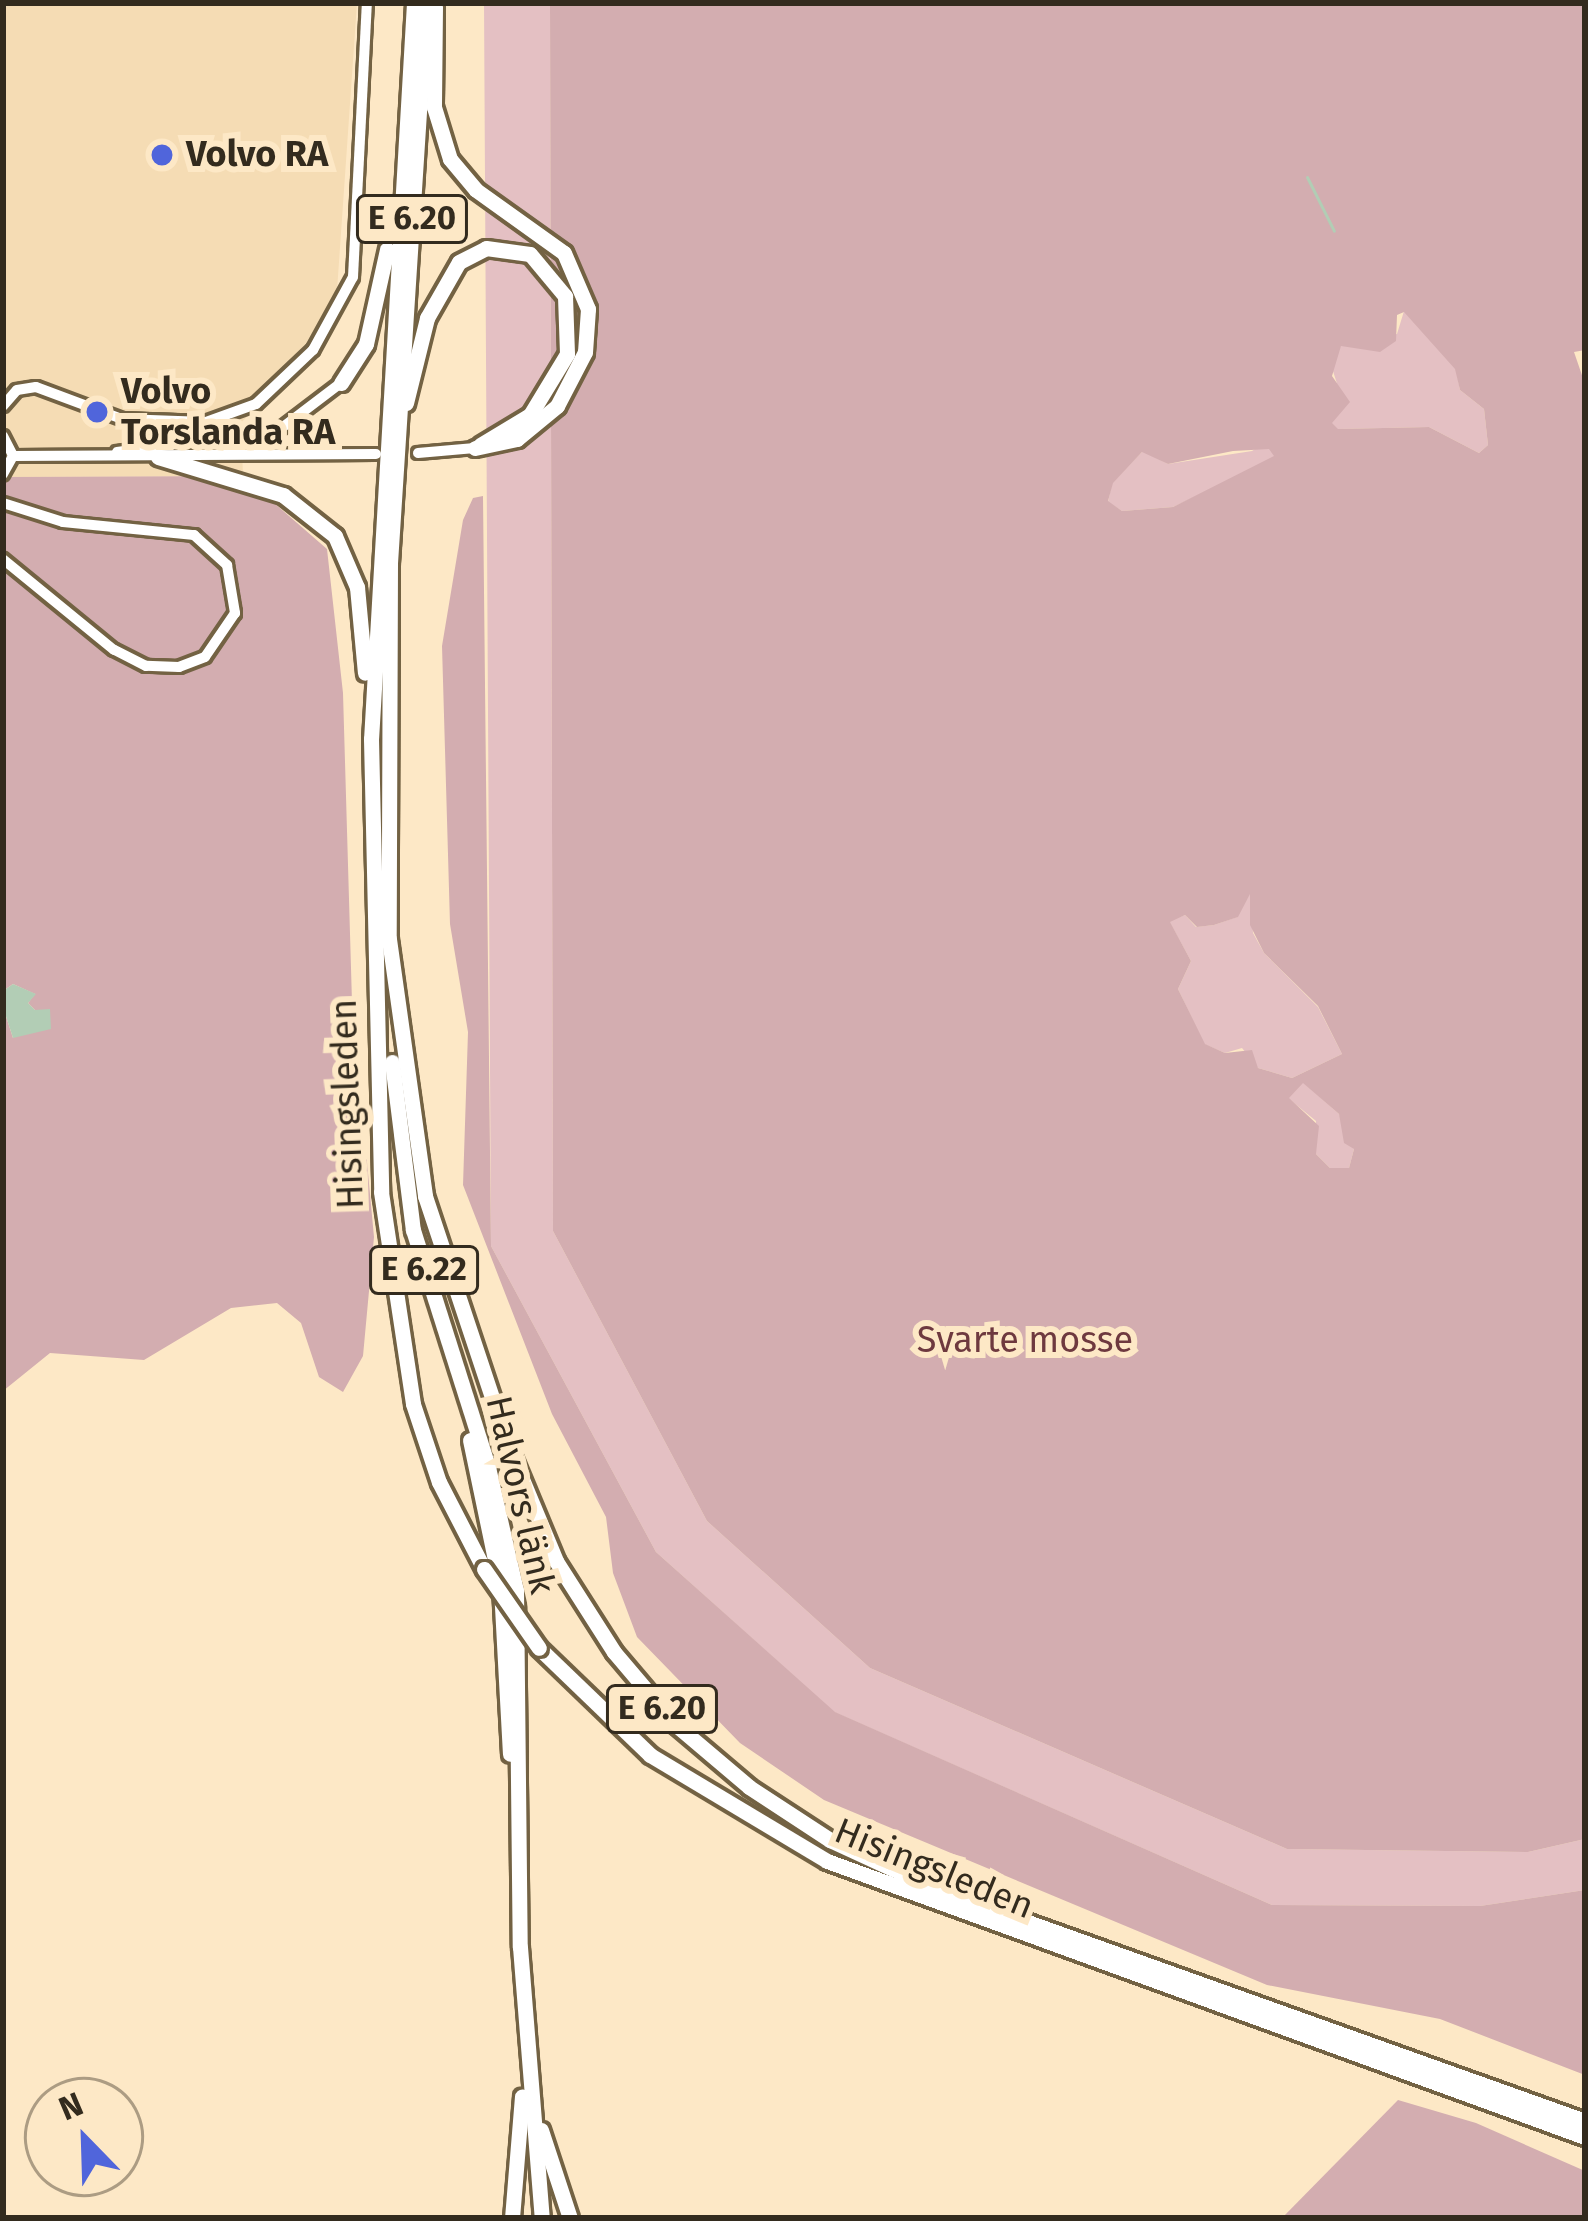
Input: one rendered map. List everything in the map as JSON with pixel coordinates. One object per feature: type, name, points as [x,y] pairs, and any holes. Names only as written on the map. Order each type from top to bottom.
[{"type":"highway","name":"Hisingsleden","points":[[414,3],[374,710],[374,1048],[386,1252],[404,1371],[439,1482],[484,1569],[539,1648],[650,1755],[827,1861],[1585,2137]]},
{"type":"highway","name":"Hisingsleden","points":[[426,3],[397,435],[386,726],[389,939],[424,1196],[522,1486],[590,1618],[676,1724],[778,1808],[869,1860],[1585,2121]]},
{"type":"highway","points":[[435,3],[434,106],[450,159],[476,190],[564,254],[588,309],[580,367],[557,406],[517,439],[475,448]]},
{"type":"highway","name":"E 6.20","points":[[341,383],[374,317],[402,171]]},
{"type":"highway","points":[[397,435],[442,283],[471,254],[515,248],[536,257],[560,284],[570,324],[566,354],[530,415],[475,448]]},
{"type":"highway","points":[[158,458],[283,495],[335,536],[357,587],[374,710]]},
{"type":"highway","name":"Halvors länk","points":[[389,939],[400,1168],[516,1590],[529,2078],[538,2218]]},
{"type":"highway","name":"Halvors länk","points":[[374,1048],[398,1201],[473,1450],[501,1588],[522,2096],[538,2218]]},
{"type":"highway","name":"E 6.22","points":[[529,2078],[570,2218]]},
{"type":"highway","name":"E 6.22","points":[[512,2218],[522,2096]]},
{"type":"highway","name":"E 6.20","points":[[1546,2123],[1585,2147]]},
{"type":"street","points":[[3,406],[17,390],[36,387],[122,419],[206,422],[256,404],[313,350],[353,278],[367,3]]},
{"type":"street","points":[[90,457],[256,436],[292,422],[341,383]]},
{"type":"street","points":[[3,436],[13,456]]},
{"type":"street","points":[[418,453],[475,448]]},
{"type":"street","points":[[13,456],[376,454]]},
{"type":"street","points":[[3,474],[13,456]]},
{"type":"street","points":[[3,502],[63,522],[194,535],[227,565],[235,613],[205,657],[179,667],[146,666],[118,653],[3,559]]},
{"type":"shaded area","name":"Volvo RA","points":[[3,3],[357,3],[336,305],[306,352],[241,423],[243,476],[3,477]]},
{"type":"shaded area","points":[[484,3],[550,3],[553,1231],[707,1521],[870,1668],[1287,1849],[1528,1852],[1585,1839],[1585,1890],[1480,1906],[1272,1905],[834,1712],[656,1552],[491,1246]]},
{"type":"shaded area","points":[[1404,311],[1456,369],[1460,390],[1484,409],[1488,445],[1479,453],[1429,427],[1339,429],[1173,507],[1122,511],[1108,502],[1112,483],[1143,451],[1168,464],[1252,451],[1340,393],[1332,368],[1341,345],[1397,334]]},
{"type":"shaded area","points":[[1250,893],[1253,933],[1264,953],[1318,1007],[1342,1054],[1292,1078],[1258,1068],[1242,1048],[1225,1053],[1204,1044],[1178,989],[1191,961],[1169,921],[1185,915],[1196,927],[1214,925],[1237,917]]},
{"type":"shaded area","points":[[13,984],[36,994],[28,1003],[35,1010],[50,1009],[51,1029],[13,1038],[3,991]]},
{"type":"shaded area","points":[[1303,1082],[1339,1114],[1354,1149],[1349,1168],[1330,1168],[1316,1154],[1316,1121],[1288,1098]]},
{"type":"green space","name":"Svarte mosse","points":[[550,3],[1585,3],[1585,350],[1574,352],[1585,384],[1585,1839],[1528,1852],[1287,1849],[870,1668],[707,1521],[553,1231]],"holes":[[[1404,312],[1455,369],[1460,390],[1484,409],[1488,445],[1479,453],[1429,427],[1338,429],[1332,423],[1350,402],[1332,376],[1341,346],[1380,352],[1396,341],[1397,315]],[[1269,449],[1274,456],[1173,507],[1122,511],[1108,501],[1113,483],[1142,452],[1168,464],[1233,451]],[[1250,894],[1250,925],[1264,953],[1318,1006],[1342,1054],[1292,1078],[1258,1068],[1252,1050],[1225,1053],[1205,1044],[1178,989],[1191,961],[1170,922],[1185,915],[1197,927],[1238,917]],[[1303,1083],[1339,1114],[1344,1143],[1354,1149],[1349,1168],[1330,1168],[1316,1154],[1319,1126],[1289,1098]]]},
{"type":"green space","points":[[243,476],[327,549],[343,693],[352,1002],[374,1237],[363,1356],[343,1392],[319,1377],[301,1323],[277,1303],[231,1308],[144,1360],[50,1353],[3,1391],[3,1007],[13,1038],[35,1010],[28,1003],[35,994],[13,984],[3,991],[3,477]]},
{"type":"green space","points":[[483,496],[491,1246],[656,1552],[835,1712],[1272,1905],[1480,1906],[1585,1890],[1585,2075],[1440,2019],[1267,1985],[824,1800],[740,1743],[637,1637],[613,1573],[606,1517],[552,1414],[463,1185],[468,1032],[450,924],[442,646],[463,520],[473,498]]},
{"type":"green space","points":[[1398,2100],[1476,2123],[1585,2171],[1585,2218],[1282,2218]]},
{"type":"waterway","points":[[1307,177],[1334,231]]},
{"type":"place","name":"Volvo RA","points":[[162,155]]},
{"type":"place","name":"Volvo Torslanda RA","points":[[97,412]]}]
